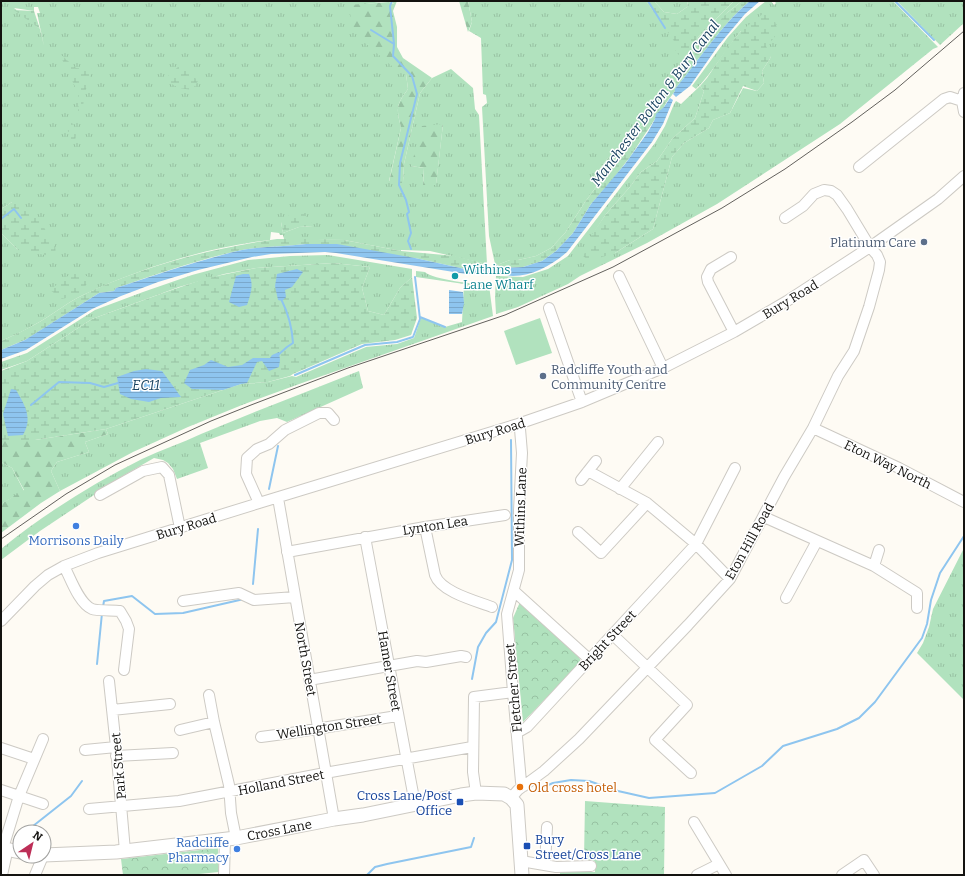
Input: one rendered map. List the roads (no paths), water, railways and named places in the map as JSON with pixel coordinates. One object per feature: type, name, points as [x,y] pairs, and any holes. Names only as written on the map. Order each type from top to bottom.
[{"type":"main road","name":"Cross Lane","points":[[52,855],[125,851],[230,838],[363,815],[476,793],[499,793],[511,798]]},
{"type":"main road","points":[[511,798],[517,805],[522,875]]},
{"type":"street","points":[[859,167],[944,99],[950,97],[963,97],[964,112]]},
{"type":"street","name":"Bury Road","points":[[1,621],[35,586],[48,575],[64,566],[98,553],[518,424],[582,402],[663,368],[734,332],[787,301],[870,247],[938,199],[964,176]]},
{"type":"street","name":"Eton Hill Road","points":[[511,798],[544,771],[579,739],[648,668],[730,579],[784,477],[813,428],[838,376],[854,351],[869,307],[879,270],[880,262],[877,254],[870,247],[837,194],[831,191],[824,190],[814,194],[800,208],[786,218]]},
{"type":"street","points":[[731,257],[712,269],[707,277],[708,282],[734,332]]},
{"type":"street","points":[[620,276],[663,368]]},
{"type":"street","points":[[549,308],[582,402]]},
{"type":"street","points":[[259,503],[246,474],[247,458],[257,450],[269,444],[285,430],[319,413],[328,413],[334,420]]},
{"type":"street","name":"Withins Lane","points":[[514,591],[519,570],[519,514],[522,453],[520,429],[518,424]]},
{"type":"street","name":"Eton Way North","points":[[813,428],[899,468],[964,502]]},
{"type":"street","points":[[620,489],[658,442]]},
{"type":"street","points":[[581,480],[596,461]]},
{"type":"street","points":[[100,495],[143,471],[162,467],[168,475],[180,528]]},
{"type":"street","name":"Bright Street","points":[[516,731],[520,731],[527,727],[696,544],[735,468]]},
{"type":"street","points":[[588,471],[647,503],[696,544],[730,579]]},
{"type":"street","name":"North Street","points":[[278,498],[334,819]]},
{"type":"street","points":[[578,532],[602,553],[647,503]]},
{"type":"street","name":"Lynton Lea","points":[[287,552],[425,526],[505,516]]},
{"type":"street","points":[[764,517],[874,566],[917,593],[917,608]]},
{"type":"street","points":[[425,526],[435,575],[439,582],[448,590],[492,607]]},
{"type":"street","name":"Hamer Street","points":[[366,537],[390,665],[397,716],[415,804]]},
{"type":"street","points":[[786,598],[817,541]]},
{"type":"street","points":[[874,566],[879,550]]},
{"type":"street","points":[[64,566],[72,580],[75,590],[83,602],[92,609],[120,611],[126,621],[129,629],[124,670]]},
{"type":"street","points":[[514,591],[589,659]]},
{"type":"street","name":"Fletcher Street","points":[[514,591],[507,614],[521,782],[524,786]]},
{"type":"street","points":[[183,601],[239,593],[254,600],[295,597]]},
{"type":"street","points":[[613,635],[687,705],[655,740],[691,773]]},
{"type":"street","points":[[309,680],[419,660],[426,662],[461,656],[466,657]]},
{"type":"street","name":"Park Street","points":[[109,681],[125,851]]},
{"type":"street","points":[[476,793],[472,748],[474,697],[513,692]]},
{"type":"street","points":[[209,695],[229,785],[230,838],[224,875]]},
{"type":"street","points":[[112,710],[170,704]]},
{"type":"street","name":"Wellington Street","points":[[261,737],[397,716]]},
{"type":"street","points":[[180,730],[214,722]]},
{"type":"street","points":[[2,875],[3,851],[20,796],[42,739]]},
{"type":"street","points":[[1,748],[34,759]]},
{"type":"street","name":"Holland Street","points":[[89,808],[179,801],[406,758],[472,748]]},
{"type":"street","points":[[85,750],[116,752],[173,752]]},
{"type":"street","points":[[1,790],[43,804]]},
{"type":"street","points":[[694,822],[726,875]]},
{"type":"street","points":[[545,865],[547,827]]},
{"type":"street","points":[[842,875],[864,860],[874,875]]},
{"type":"street","points":[[521,862],[556,867],[591,866]]},
{"type":"street","points":[[35,875],[40,864]]},
{"type":"street","points":[[697,875],[719,864]]},
{"type":"water","points":[[750,1],[760,1],[745,14],[718,46],[690,86],[676,97],[673,94],[675,89],[729,21]]},
{"type":"water","points":[[670,98],[673,100],[663,124],[652,142],[567,252],[549,265],[535,272],[520,276],[508,276],[494,273],[496,265],[501,268],[523,267],[542,261],[556,251],[573,233],[591,204],[625,164],[648,132],[656,114],[664,107]]},
{"type":"water","points":[[306,244],[337,244],[415,258],[465,269],[488,268],[489,273],[466,274],[325,252],[271,254],[252,257],[198,270],[158,282],[121,296],[92,309],[26,350],[1,359],[1,350],[25,340],[99,293],[114,291],[116,288],[145,278],[233,252]]},
{"type":"water","points":[[297,269],[303,272],[292,287],[285,290],[286,297],[282,301],[278,300],[275,286],[277,274]]},
{"type":"water","points":[[249,274],[251,289],[247,305],[239,307],[229,302],[236,276]]},
{"type":"water","points":[[449,290],[463,292],[464,303],[462,314],[449,314]]},
{"type":"water","points":[[279,352],[279,367],[269,371],[262,361],[257,362],[247,383],[223,390],[192,389],[184,383],[190,370],[204,365],[211,360],[228,367],[242,365],[253,358],[270,358],[272,355]]},
{"type":"water","name":"EC11","points":[[146,369],[162,371],[181,397],[161,398],[149,402],[131,399],[120,394],[117,377],[134,371]]},
{"type":"water","points":[[11,389],[16,390],[27,412],[28,417],[26,429],[23,435],[8,436],[3,414]]},
{"type":"waterway","points":[[392,1],[390,6],[394,44],[393,56],[412,76],[417,94],[400,163],[399,185],[406,200],[409,212],[407,214],[411,233],[408,241],[411,249]]},
{"type":"waterway","points":[[648,1],[665,28]]},
{"type":"waterway","points":[[895,1],[934,40]]},
{"type":"waterway","points":[[371,30],[394,44]]},
{"type":"waterway","points":[[1,219],[14,209],[21,218]]},
{"type":"waterway","points":[[295,375],[365,345],[397,342],[413,337],[420,319],[415,277]]},
{"type":"waterway","points":[[278,355],[293,343],[290,322],[282,301]]},
{"type":"waterway","points":[[420,317],[445,327]]},
{"type":"waterway","points":[[31,405],[59,382],[90,383],[104,387],[118,383]]},
{"type":"waterway","points":[[472,679],[478,647],[486,633],[496,622],[512,560],[511,440]]},
{"type":"waterway","points":[[269,489],[278,446]]},
{"type":"waterway","points":[[253,584],[258,529]]},
{"type":"waterway","points":[[541,788],[553,783],[571,780],[589,781],[618,791],[649,798],[715,793],[762,766],[783,746],[837,729],[859,718],[875,702],[922,638],[927,624],[931,600],[940,573],[964,536]]},
{"type":"waterway","points":[[103,607],[104,601],[132,596],[155,614],[183,613],[244,599]]},
{"type":"waterway","points":[[97,664],[102,613]]},
{"type":"waterway","points":[[36,824],[71,796],[82,781]]},
{"type":"waterway","points":[[367,875],[375,867],[471,847],[474,838]]},
{"type":"tram line","points":[[1,539],[66,494],[115,465],[211,421],[348,368],[505,315],[613,267],[722,208],[785,169],[895,90],[964,31]]},
{"type":"place","name":"Platinum Care","points":[[924,242]]},
{"type":"place","name":"Withins Lane Wharf","points":[[455,276]]},
{"type":"place","name":"Radcliffe Youth and Community Centre","points":[[543,376]]},
{"type":"place","name":"Morrisons Daily","points":[[76,526]]},
{"type":"place","name":"Old cross hotel","points":[[520,787]]},
{"type":"place","name":"Cross Lane/Post Office","points":[[460,802]]},
{"type":"place","name":"Bury Street/Cross Lane","points":[[527,846]]},
{"type":"place","name":"Radcliffe Pharmacy","points":[[237,849]]},
{"type":"water label","name":"Manchester Bolton & Bury Canal","points":[[655,103]]}]
